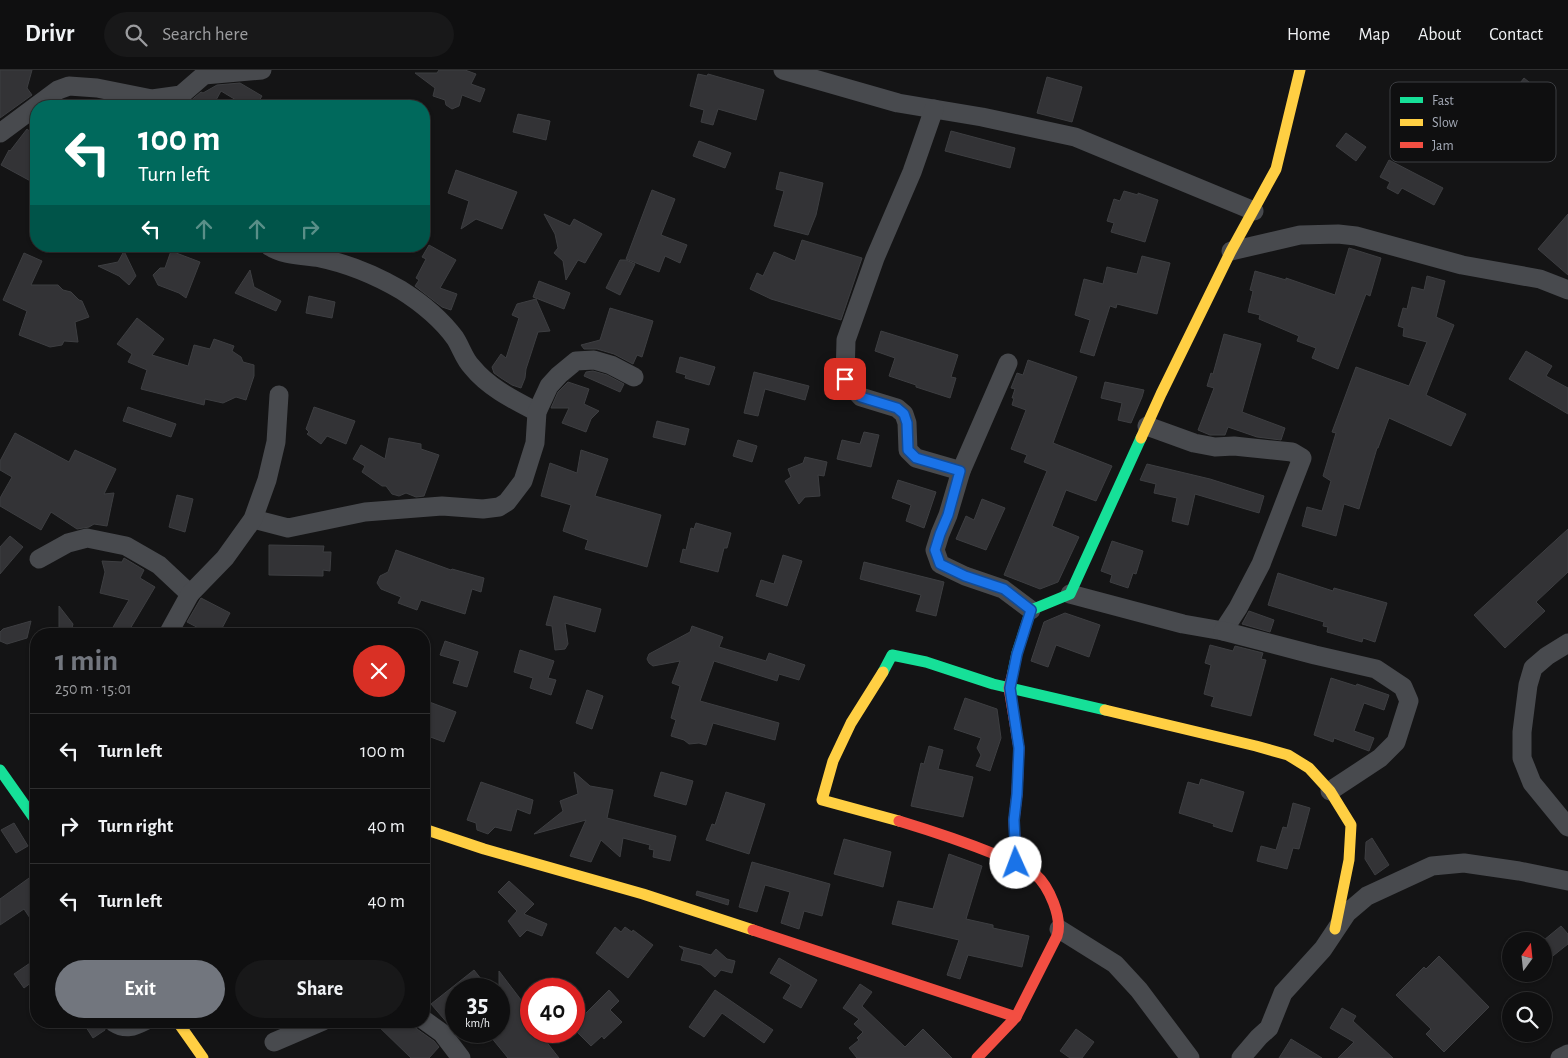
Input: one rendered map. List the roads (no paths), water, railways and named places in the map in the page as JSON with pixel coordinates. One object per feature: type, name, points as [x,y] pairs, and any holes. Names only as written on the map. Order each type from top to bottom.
[{"type":"street","points":[[45,100],[58,90],[69,78],[97,88],[152,100],[178,100],[204,75],[262,70]]},
{"type":"street","points":[[783,70],[898,103],[982,117],[1075,137],[1254,211]]},
{"type":"street","points":[[1070,594],[1161,394],[1231,251],[1276,169],[1300,70]]},
{"type":"street","points":[[934,109],[912,172],[875,258],[846,340],[845,379],[861,397],[897,408],[904,414],[907,423],[908,450],[916,458],[960,471]]},
{"type":"street","points":[[0,133],[30,111]]},
{"type":"street","points":[[1231,251],[1300,235],[1338,234],[1356,236],[1462,265],[1540,279],[1568,290]]},
{"type":"street","points":[[283,252],[320,258],[367,272],[402,291],[422,305],[455,338],[471,367],[499,392],[537,412]]},
{"type":"street","points":[[253,519],[288,528],[365,512],[442,506],[483,509],[499,507],[507,502],[523,481],[535,443],[537,412],[549,386],[559,374],[576,361],[594,360],[611,365],[634,377]]},
{"type":"street","points":[[1008,363],[960,471],[948,515],[935,550],[940,564],[965,576],[1004,589],[1031,610]]},
{"type":"street","points":[[171,628],[190,594],[225,558],[253,519],[267,480],[276,442],[279,395]]},
{"type":"street","points":[[1147,426],[1194,443],[1215,447],[1234,446],[1292,452],[1302,458],[1261,564],[1238,608],[1223,631]]},
{"type":"street","points":[[39,558],[68,543],[87,538],[126,546],[159,565],[190,594]]},
{"type":"street","points":[[1031,610],[1070,594],[1183,624],[1223,631],[1376,669],[1403,687],[1409,701],[1396,742],[1380,758],[1330,791]]},
{"type":"street","points":[[1016,863],[1014,820],[1019,748],[1010,688],[1017,654],[1031,610]]},
{"type":"street","points":[[1568,643],[1547,656],[1533,668],[1528,685],[1522,732],[1522,758],[1532,783],[1568,827]]},
{"type":"street","points":[[977,1058],[1016,1017],[1056,940],[1059,929],[1056,910],[1037,876],[1016,863],[934,832],[822,800],[833,762],[848,731],[892,655],[926,662],[993,684],[1288,755],[1309,768],[1330,791],[1351,825],[1349,860],[1336,929]]},
{"type":"street","points":[[0,770],[30,812]]},
{"type":"street","points":[[430,831],[484,849],[643,894],[1016,1017]]},
{"type":"street","points":[[1241,1058],[1268,1028],[1283,993],[1323,949],[1347,913],[1367,896],[1432,866],[1464,863],[1568,881]]},
{"type":"street","points":[[1059,929],[1116,964],[1139,990],[1190,1058]]},
{"type":"street","points":[[430,1024],[442,1033],[461,1058]]},
{"type":"street","points":[[182,1028],[203,1058]]},
{"type":"street","points":[[274,1042],[306,1028]]},
{"type":"street","points":[[1560,1058],[1568,1054]]},
{"type":"lane","points":[[114,1028],[120,1032],[134,1032],[142,1028]]}]
